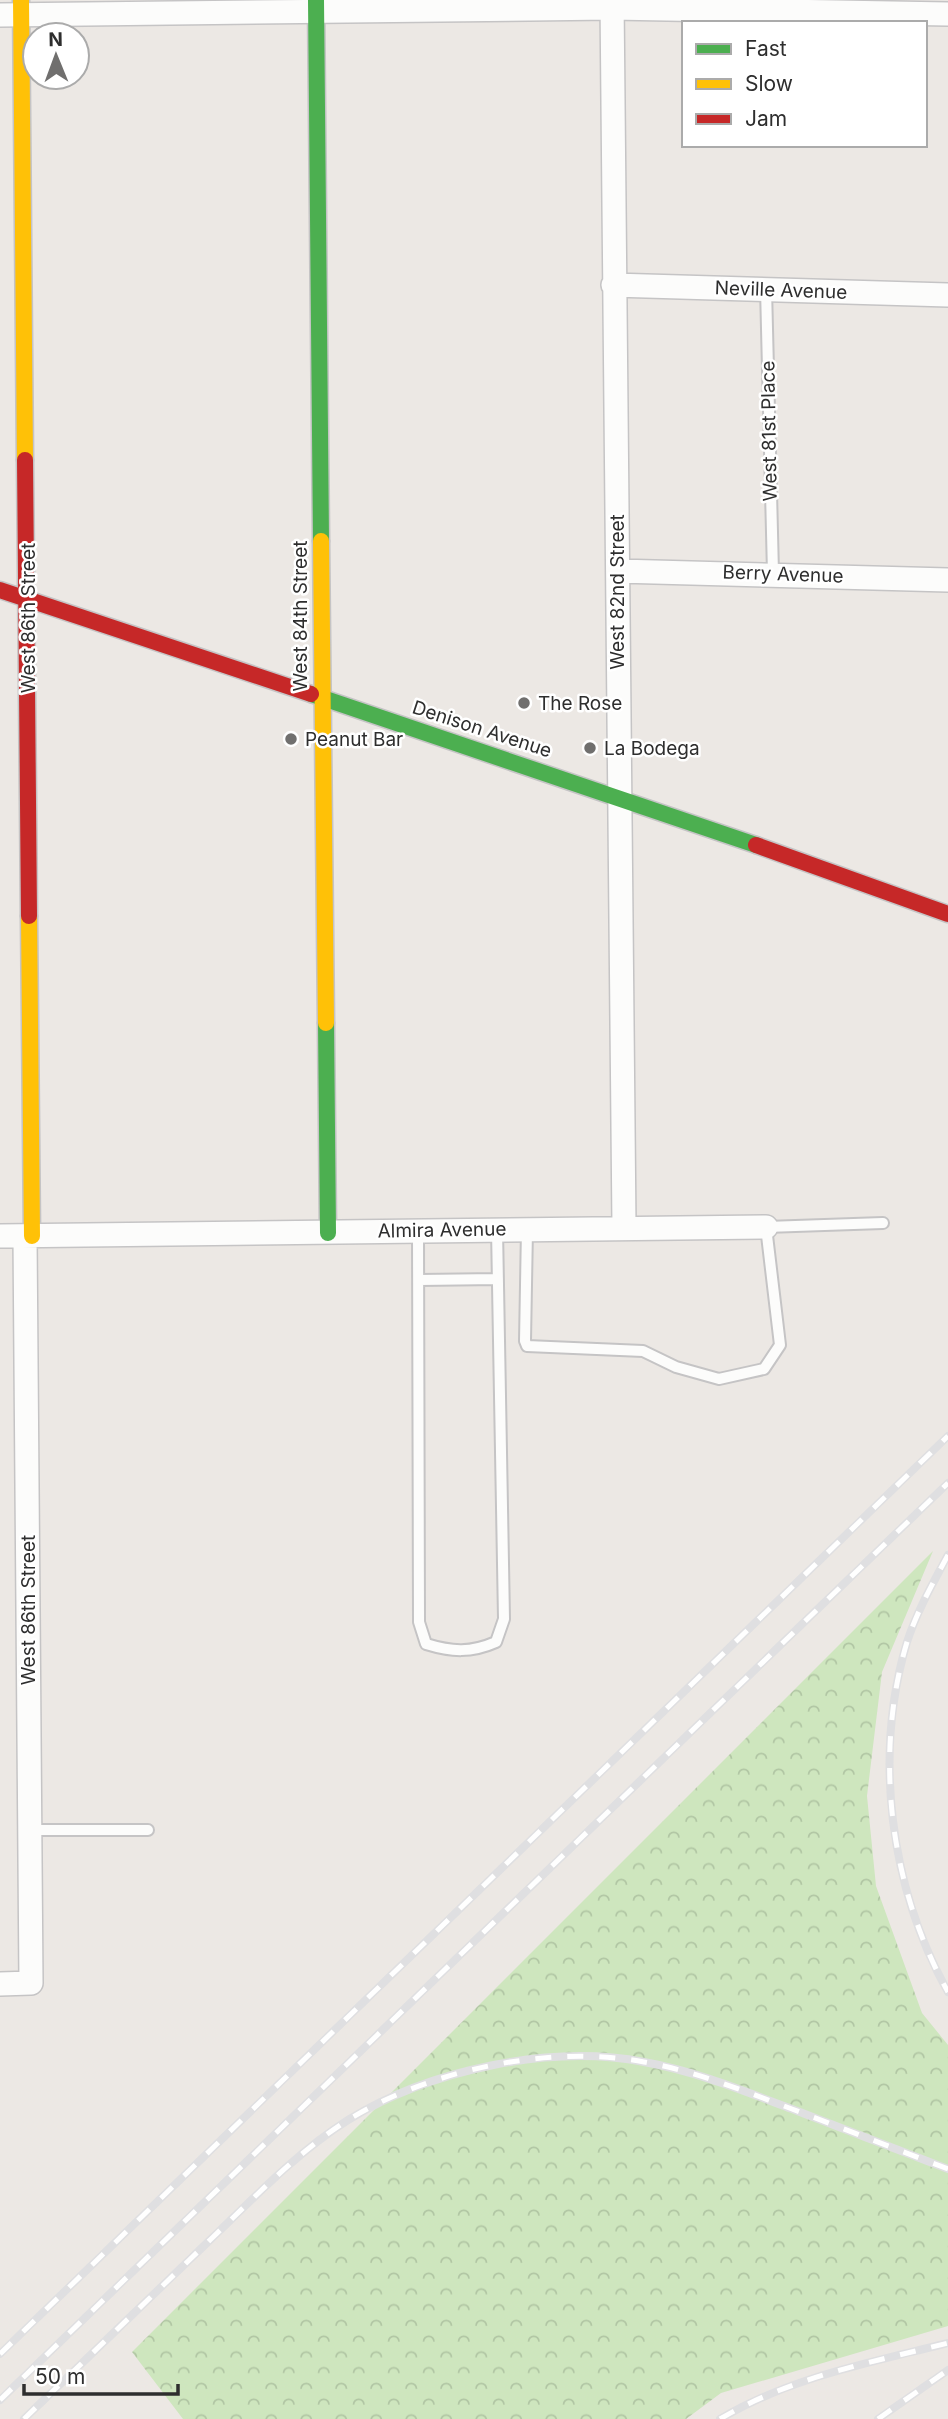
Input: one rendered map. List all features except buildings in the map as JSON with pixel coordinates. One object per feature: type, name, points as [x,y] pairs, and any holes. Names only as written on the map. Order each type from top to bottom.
[{"type":"street","points":[[14,10],[612,4],[948,14]]},
{"type":"street","name":"West 82nd Street","points":[[612,4],[624,1227]]},
{"type":"street","name":"West 84th Street","points":[[316,6],[328,1233]]},
{"type":"street","name":"West 86th Street","points":[[0,1984],[32,1983],[28,600],[14,10]]},
{"type":"street","name":"Neville Avenue","points":[[613,285],[948,295]]},
{"type":"street","name":"Berry Avenue","points":[[618,571],[773,573],[948,580]]},
{"type":"street","name":"Denison Avenue","points":[[0,590],[618,796],[948,914]]},
{"type":"street","name":"Almira Avenue","points":[[0,1236],[766,1227]]},
{"type":"lane","name":"West 81st Place","points":[[766,288],[773,573]]},
{"type":"lane","name":"Almira Avenue","points":[[766,1227],[883,1223]]},
{"type":"lane","points":[[527,1229],[524,1340],[527,1346],[643,1350],[676,1367],[719,1379],[764,1369],[780,1345],[766,1227]]},
{"type":"lane","points":[[418,1231],[418,1622],[426,1644],[449,1651],[477,1650],[496,1642],[504,1619],[497,1229]]},
{"type":"lane","points":[[419,1280],[498,1279]]},
{"type":"lane","points":[[30,1830],[148,1830]]},
{"type":"green space","points":[[933,1551],[882,1672],[867,1796],[876,1886],[922,2013],[948,2045],[948,2326],[721,2393],[686,2419],[183,2419],[132,2352]]},
{"type":"railway","points":[[0,2354],[948,1436]]},
{"type":"railway","points":[[0,2400],[948,1483]]},
{"type":"railway","points":[[948,1555],[920,1608],[907,1642],[891,1730],[890,1775],[893,1821],[912,1909],[928,1952],[948,1992]]},
{"type":"railway","points":[[24,2419],[293,2161],[348,2120],[380,2102],[452,2075],[530,2059],[569,2056],[608,2057],[644,2062],[701,2076],[738,2089],[948,2169]]},
{"type":"railway","points":[[720,2419],[747,2404],[803,2382],[948,2343]]},
{"type":"railway","points":[[878,2419],[948,2370]]},
{"type":"traffic: fast","points":[[316,0],[321,541]]},
{"type":"traffic: fast","points":[[311,694],[756,845]]},
{"type":"traffic: fast","points":[[326,1023],[328,1233]]},
{"type":"traffic: slow","points":[[21,0],[25,460]]},
{"type":"traffic: slow","points":[[321,541],[326,1023]]},
{"type":"traffic: slow","points":[[29,916],[32,1236]]},
{"type":"traffic: jam","points":[[25,460],[29,916]]},
{"type":"traffic: jam","points":[[0,590],[311,694]]},
{"type":"traffic: jam","points":[[756,845],[948,914]]},
{"type":"place","name":"The Rose","points":[[524,703]]},
{"type":"place","name":"Peanut Bar","points":[[291,739]]},
{"type":"place","name":"La Bodega","points":[[590,748]]}]
